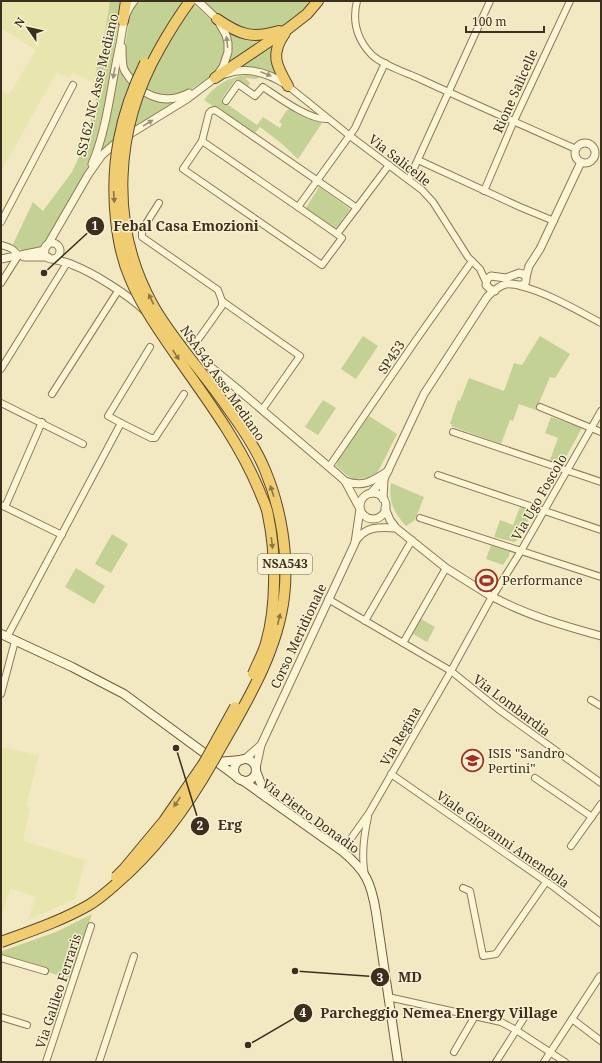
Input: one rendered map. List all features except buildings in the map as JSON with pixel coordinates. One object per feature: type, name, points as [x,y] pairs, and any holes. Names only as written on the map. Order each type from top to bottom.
[{"type":"highway","points":[[123,21],[126,1]]},
{"type":"highway","name":"NSA543 Asse Mediano","points":[[1,937],[51,921],[95,896],[124,869],[164,821],[204,763],[253,676],[266,643],[272,606],[274,561],[268,514],[249,467],[219,417],[141,302],[129,277],[118,232],[114,185],[115,158],[120,131],[139,74],[154,45],[182,1]]},
{"type":"highway","name":"NSA543 Asse Mediano","points":[[1,942],[53,924],[103,896],[132,870],[167,830],[189,800],[209,768],[258,680],[276,634],[284,598],[285,563],[283,533],[277,507],[265,470],[228,408],[154,307],[134,261],[125,222],[122,184],[122,157],[134,108],[146,77],[159,50],[190,1]]},
{"type":"highway","points":[[215,78],[289,28],[307,14],[318,1]]},
{"type":"highway","points":[[217,19],[235,31],[252,36],[272,33],[289,28]]},
{"type":"highway","points":[[288,86],[278,68],[276,61],[278,45],[289,28]]},
{"type":"main road","name":"Via Pietro Donadio","points":[[8,637],[72,667],[124,694],[356,862],[365,875],[372,890],[398,1062]]},
{"type":"main road","points":[[243,760],[236,765],[235,768],[240,778],[251,779],[256,770]]},
{"type":"main road","points":[[217,762],[243,760],[252,762],[267,798]]},
{"type":"street","name":"SS162 NC Asse Mediano","points":[[88,175],[97,154],[108,107],[123,21],[129,7],[134,1]]},
{"type":"street","name":"SS162 NC Asse Mediano","points":[[46,248],[88,175],[102,155],[117,142],[187,99],[215,78],[224,67],[228,52],[226,35],[217,19],[198,1]]},
{"type":"street","points":[[357,1],[354,16],[356,30],[359,37],[372,55],[385,63],[576,149]]},
{"type":"street","points":[[409,179],[490,1]]},
{"type":"street","name":"Rione Salicelle","points":[[484,191],[570,1]]},
{"type":"street","points":[[121,37],[123,67],[128,77],[139,89],[148,95],[170,99],[182,97],[202,87]]},
{"type":"street","points":[[298,207],[355,128],[385,63]]},
{"type":"street","points":[[215,78],[231,72],[242,70],[255,71],[274,77],[288,86]]},
{"type":"street","points":[[1,222],[73,84]]},
{"type":"street","points":[[226,101],[238,84],[255,96],[263,87],[300,111],[323,120],[328,119]]},
{"type":"street","name":"Via Salicelle","points":[[288,86],[328,119],[422,190],[434,202],[468,257],[480,269],[494,276]]},
{"type":"street","points":[[202,141],[342,238],[322,265],[183,169],[202,141],[210,111],[216,110],[356,208]]},
{"type":"street","points":[[581,144],[587,144],[593,148],[594,157],[590,162],[578,161],[575,155],[576,149],[581,144]]},
{"type":"street","points":[[594,157],[601,160]]},
{"type":"street","points":[[418,160],[484,191],[554,220]]},
{"type":"street","points":[[520,286],[524,284],[529,266],[540,249],[581,162]]},
{"type":"street","points":[[337,234],[389,165]]},
{"type":"street","points":[[159,203],[142,230],[142,237],[218,290],[222,301],[222,306],[190,351]]},
{"type":"street","name":"SS162 NC Asse Mediano","points":[[58,247],[58,229],[64,215]]},
{"type":"street","points":[[1,260],[46,248],[51,243],[58,247],[67,263]]},
{"type":"street","points":[[1,245],[13,249],[18,256]]},
{"type":"street","points":[[18,256],[57,257],[58,247]]},
{"type":"street","points":[[46,248],[46,254],[50,258],[84,270],[142,308],[190,351],[345,481],[351,484],[366,483],[374,481],[388,471]]},
{"type":"street","points":[[1,283],[18,256]]},
{"type":"street","name":"SP453","points":[[329,467],[472,261]]},
{"type":"street","points":[[1,369],[67,263]]},
{"type":"street","points":[[484,302],[487,279],[494,276],[506,278],[529,266]]},
{"type":"street","name":"Via Salicelle","points":[[480,269],[486,284]]},
{"type":"street","points":[[516,273],[521,273],[537,291]]},
{"type":"street","points":[[486,284],[490,289],[495,290]]},
{"type":"street","points":[[601,323],[537,291],[520,286],[508,284],[491,293],[424,394],[384,480],[383,499],[390,520],[396,528],[446,568],[492,597],[535,616],[601,636]]},
{"type":"street","points":[[52,394],[118,291]]},
{"type":"street","points":[[222,301],[300,356],[262,410]]},
{"type":"street","points":[[150,347],[108,416],[150,438],[155,438],[184,394]]},
{"type":"street","points":[[1,403],[42,422],[83,444]]},
{"type":"street","points":[[540,407],[601,432]]},
{"type":"street","name":"Via Ugo Foscolo","points":[[492,597],[521,551],[601,411]]},
{"type":"street","points":[[42,422],[3,506],[62,535]]},
{"type":"street","points":[[1,694],[8,637],[122,423]]},
{"type":"street","points":[[453,432],[601,482]]},
{"type":"street","points":[[438,475],[601,530]]},
{"type":"street","points":[[355,540],[360,509],[359,506],[362,499],[364,496],[371,493],[384,480]]},
{"type":"street","points":[[345,481],[365,517],[371,519],[378,518],[386,508]]},
{"type":"street","points":[[371,493],[378,494],[383,499]]},
{"type":"street","points":[[420,518],[601,577]]},
{"type":"street","points":[[355,540],[362,527],[371,519]]},
{"type":"street","points":[[355,540],[373,528],[396,528]]},
{"type":"street","name":"Corso Meridionale","points":[[261,745],[355,540]]},
{"type":"street","points":[[365,621],[412,540]]},
{"type":"street","points":[[403,643],[446,568]]},
{"type":"street","points":[[451,670],[492,597]]},
{"type":"street","name":"Via Lombardia","points":[[328,599],[451,670],[498,709],[601,783]]},
{"type":"street","name":"Via Regina","points":[[342,851],[369,813],[451,670]]},
{"type":"street","points":[[591,700],[601,706]]},
{"type":"street","points":[[243,760],[261,745]]},
{"type":"street","points":[[256,770],[261,745]]},
{"type":"street","name":"Viale Giovanni Amendola","points":[[391,774],[546,882],[601,923]]},
{"type":"street","points":[[534,778],[592,817]]},
{"type":"street","points":[[571,846],[601,804]]},
{"type":"street","name":"Via Regina","points":[[365,875],[363,865],[365,830],[369,813]]},
{"type":"street","points":[[464,888],[470,891],[483,956],[496,954],[546,882]]},
{"type":"street","name":"Via Galileo Ferraris","points":[[46,1062],[91,926]]},
{"type":"street","points":[[99,1062],[134,956]]},
{"type":"street","points":[[1,958],[45,971]]},
{"type":"street","points":[[544,1062],[600,976]]},
{"type":"street","points":[[388,997],[501,1022],[565,1062]]},
{"type":"street","points":[[496,1062],[529,1010]]},
{"type":"street","points":[[454,1052],[475,1016]]},
{"type":"street","points":[[1,1017],[27,1025]]},
{"type":"street","points":[[572,1019],[601,1041]]},
{"type":"shaded area","points":[[1,1],[110,1],[101,56],[97,61],[95,84],[73,72],[69,78],[57,72],[1,171],[1,93],[2,91],[9,95],[36,50],[1,28]]},
{"type":"shaded area","points":[[3,747],[39,755],[26,806],[30,808],[23,841],[85,860],[75,899],[28,920],[36,897],[10,888],[1,919],[1,753]]},
{"type":"green space","points":[[110,1],[122,1],[103,117],[95,152],[89,166],[49,238],[35,250],[27,252],[22,251],[12,246],[33,202],[43,211],[72,172],[85,144],[99,86],[95,84],[97,61],[101,56]]},
{"type":"green space","points":[[137,1],[189,1],[199,9],[217,26],[225,41],[226,52],[217,72],[190,90],[170,96],[155,95],[146,91],[131,76],[126,65],[124,54],[130,14]]},
{"type":"green space","points":[[204,1],[313,1],[302,12],[281,27],[260,34],[227,23]]},
{"type":"green space","points":[[228,30],[264,39],[229,63],[231,52]]},
{"type":"green space","points":[[275,42],[274,69],[276,74],[256,68],[238,67]]},
{"type":"green space","points":[[119,61],[128,82],[140,94],[158,99],[180,101],[113,141],[100,151]]},
{"type":"green space","points":[[247,75],[259,77],[257,79],[245,78],[250,83],[248,87],[238,80],[235,80],[221,100],[257,125],[263,117],[280,128],[282,124],[279,122],[287,110],[290,109],[322,123],[298,159],[281,143],[260,127],[255,133],[252,133],[204,100],[217,86],[222,83]]},
{"type":"green space","points":[[319,187],[350,209],[335,228],[306,208]]},
{"type":"green space","points":[[363,336],[378,346],[356,379],[341,369]]},
{"type":"green space","points":[[540,336],[570,354],[555,378],[550,377],[536,410],[519,404],[513,421],[510,420],[501,444],[451,426],[452,424],[450,424],[458,400],[460,401],[469,378],[504,391],[514,363],[522,365]]},
{"type":"green space","points":[[323,400],[336,408],[318,435],[305,427]]},
{"type":"green space","points":[[369,416],[397,434],[376,474],[369,478],[355,479],[348,476],[336,466],[338,460]]},
{"type":"green space","points":[[551,417],[582,428],[562,464],[550,460],[558,438],[545,433]]},
{"type":"green space","points":[[391,483],[424,497],[415,520],[406,526],[395,511],[391,501]]},
{"type":"green space","points":[[520,507],[532,511],[533,513],[516,541],[514,542],[494,537],[500,520],[513,525]]},
{"type":"green space","points":[[112,534],[128,544],[111,573],[95,564]]},
{"type":"green space","points":[[491,545],[510,551],[509,556],[503,565],[486,559]]},
{"type":"green space","points":[[76,568],[105,586],[94,604],[65,587]]},
{"type":"green space","points":[[421,619],[435,627],[427,642],[413,634]]},
{"type":"green space","points":[[92,914],[70,979],[48,972],[48,968],[1,955],[2,951],[56,932]]},
{"type":"place","name":"Febal Casa Emozioni","points":[[44,273]]},
{"type":"place","name":"Performance","points":[[486,580]]},
{"type":"place","name":"Erg","points":[[176,748]]},
{"type":"place","name":"ISIS \"Sandro Pertini\"","points":[[472,760]]},
{"type":"place","name":"MD","points":[[295,971]]},
{"type":"place","name":"Parcheggio Nemea Energy Village","points":[[248,1045]]}]
